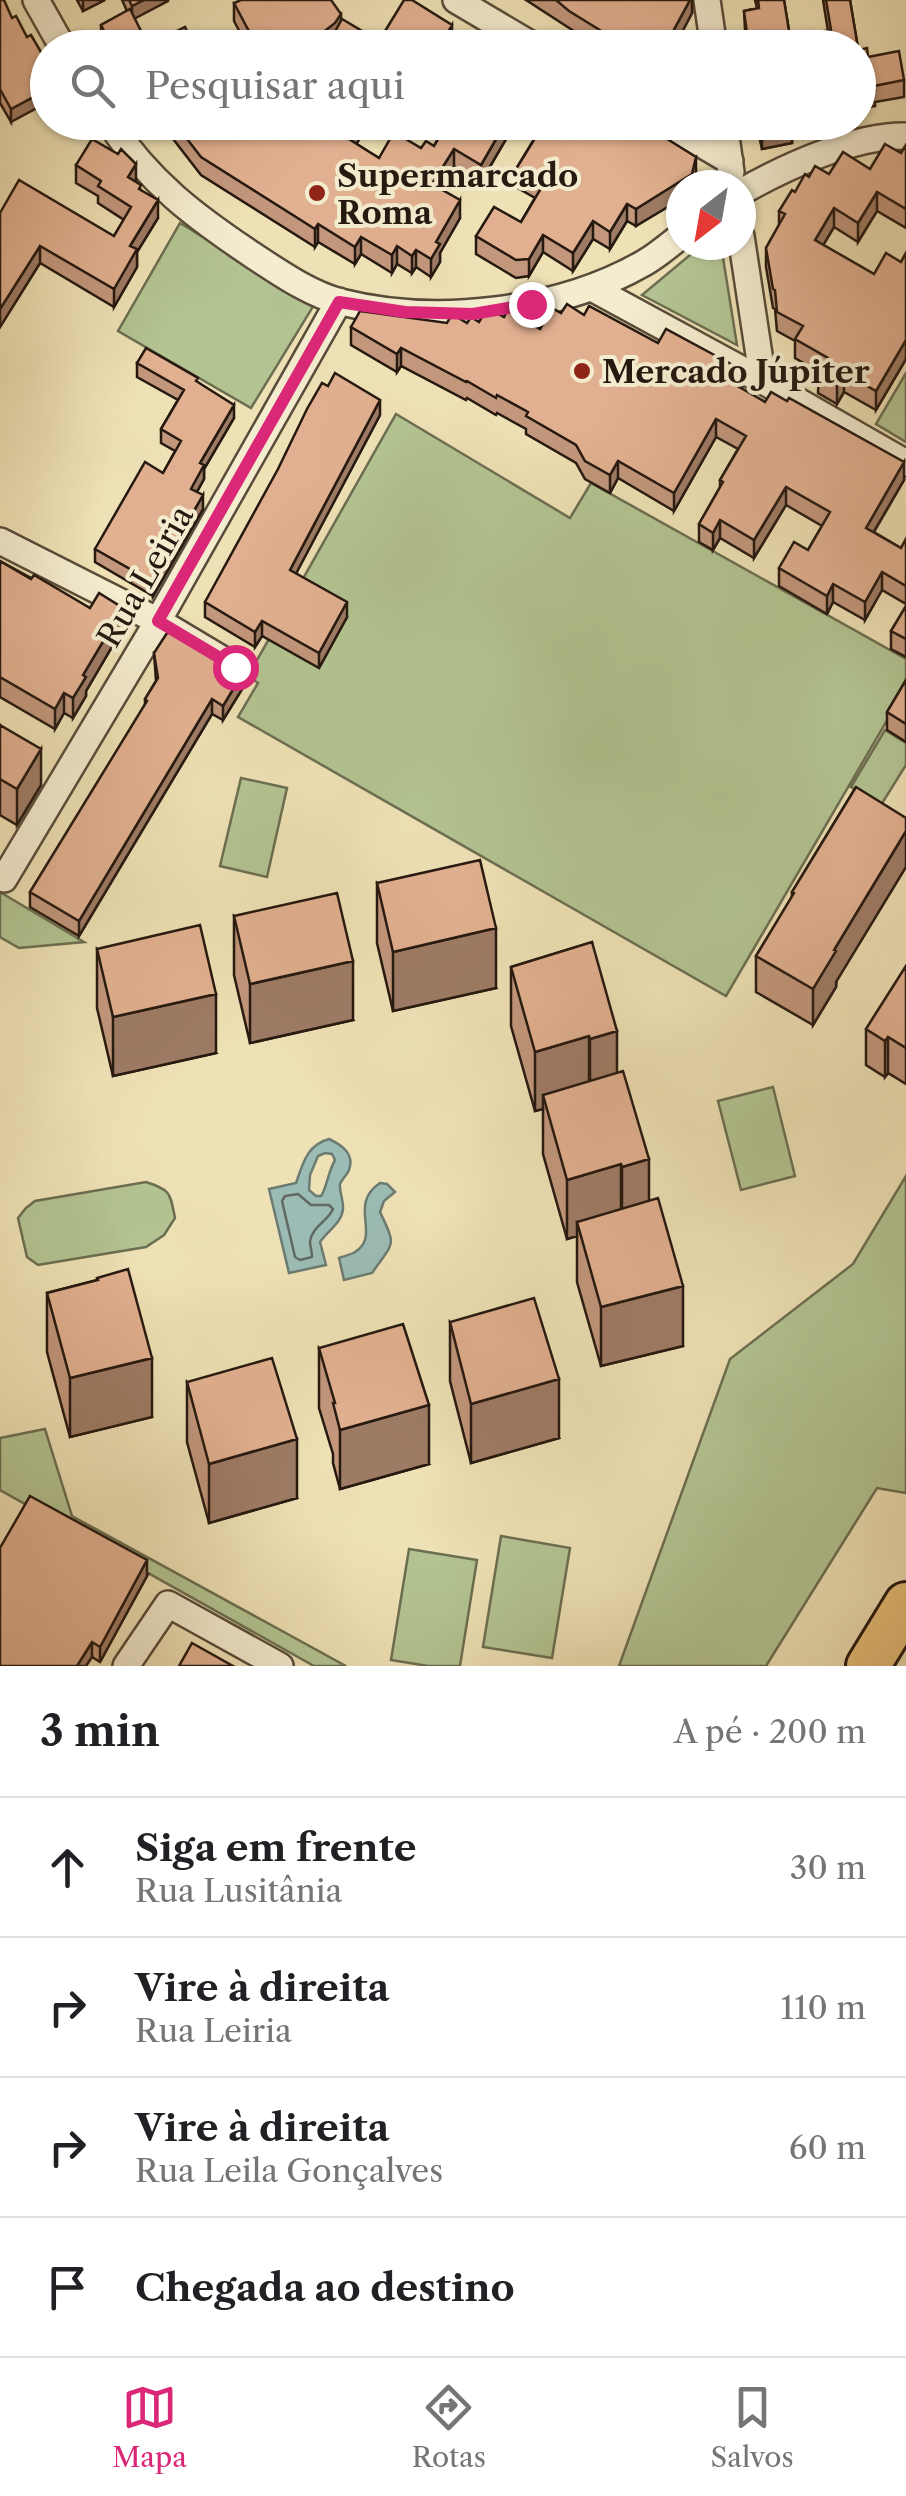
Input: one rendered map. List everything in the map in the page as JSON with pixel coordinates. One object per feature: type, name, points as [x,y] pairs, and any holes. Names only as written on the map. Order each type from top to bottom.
[{"type":"highway","points":[[868,1666],[906,1604]]},
{"type":"street","points":[[36,0],[53,30]]},
{"type":"street","points":[[456,0],[507,30]]},
{"type":"street","points":[[707,0],[711,30]]},
{"type":"street","points":[[756,183],[826,153],[906,136]]},
{"type":"street","points":[[121,140],[165,191],[206,224],[284,275],[339,302],[405,312],[473,314],[592,288],[646,263],[666,248]]},
{"type":"street","points":[[688,140],[728,170]]},
{"type":"street","points":[[727,140],[732,170]]},
{"type":"street","points":[[745,260],[763,381]]},
{"type":"street","points":[[592,288],[906,463]]},
{"type":"street","name":"Rua Leiria","points":[[4,880],[158,621],[339,302]]},
{"type":"street","points":[[0,541],[158,621],[235,667]]},
{"type":"street","points":[[126,1666],[168,1604],[280,1666]]},
{"type":"green space","points":[[180,223],[314,305],[251,408],[118,331]]},
{"type":"green space","points":[[684,260],[723,260],[737,345],[642,295]]},
{"type":"green space","points":[[906,373],[906,442],[876,424]]},
{"type":"green space","points":[[396,414],[570,518],[591,483],[906,659],[906,688],[726,996],[238,717],[258,683],[248,676]]},
{"type":"green space","points":[[885,730],[906,743],[906,765],[881,805],[851,787]]},
{"type":"green space","points":[[241,778],[287,788],[267,877],[220,866]]},
{"type":"green space","points":[[0,892],[84,942],[19,948],[0,937]]},
{"type":"green space","points":[[773,1087],[795,1176],[741,1190],[718,1101]]},
{"type":"green space","points":[[906,1176],[906,1493],[877,1488],[766,1666],[619,1666],[730,1359],[853,1264]]},
{"type":"green space","points":[[146,1182],[168,1194],[175,1218],[164,1235],[146,1247],[38,1265],[27,1257],[18,1218],[35,1201]]},
{"type":"green space","points":[[45,1429],[72,1516],[346,1666],[314,1666],[0,1490],[0,1438]]},
{"type":"green space","points":[[501,1536],[570,1548],[552,1658],[483,1647]]},
{"type":"green space","points":[[409,1549],[477,1560],[460,1666],[391,1660]]},
{"type":"water","points":[[329,1139],[338,1144],[350,1159],[349,1170],[340,1184],[342,1214],[320,1242],[326,1265],[289,1273],[269,1189],[296,1183],[307,1156]],"holes":[[[332,1154],[335,1160],[324,1190],[316,1196],[309,1190],[310,1175],[318,1156]]]},
{"type":"water","points":[[380,1183],[395,1192],[384,1201],[380,1212],[391,1244],[372,1273],[344,1280],[339,1258],[362,1245],[366,1237],[366,1201]]},
{"type":"building","points":[[0,0],[4,0],[12,18],[16,16],[27,37],[30,36],[30,99],[11,109],[0,89]]},
{"type":"building","points":[[331,0],[341,14],[326,30],[248,30],[234,3]]},
{"type":"building","points":[[404,0],[412,0],[452,25],[449,30],[386,30]]},
{"type":"building","points":[[556,0],[690,0],[674,30],[600,30]]},
{"type":"building","points":[[758,0],[784,0],[789,30],[747,30],[744,11],[759,8]]},
{"type":"building","points":[[826,0],[850,0],[855,30],[831,30]]},
{"type":"building","points":[[130,9],[140,30],[104,30],[101,25]]},
{"type":"building","points":[[342,19],[360,30],[336,30]]},
{"type":"building","points":[[899,51],[904,80],[876,86],[876,55]]},
{"type":"building","points":[[91,140],[118,154],[121,149],[136,164],[128,177],[158,200],[130,246],[137,249],[114,289],[40,246],[0,309],[0,213],[19,180],[114,236],[131,207],[98,186],[101,181],[76,165]]},
{"type":"building","points":[[188,140],[351,140],[379,158],[389,140],[408,140],[421,148],[426,141],[434,146],[438,140],[496,140],[481,165],[454,149],[432,184],[460,200],[436,242],[440,244],[431,259],[416,250],[412,256],[397,246],[392,255],[361,237],[355,247],[318,224],[315,229],[201,157]]},
{"type":"building","points":[[534,140],[669,140],[696,157],[693,170],[666,170],[666,190],[636,209],[627,204],[610,232],[593,221],[573,253],[543,235],[529,259],[516,260],[476,236],[494,207],[521,222],[543,185],[516,169]]},
{"type":"building","points":[[885,144],[901,153],[906,145],[906,209],[877,192],[858,223],[834,208],[815,240],[874,274],[886,253],[901,262],[906,253],[906,340],[876,391],[844,373],[837,385],[818,374],[828,358],[795,339],[803,326],[777,312],[766,248],[785,214],[779,211],[805,174],[809,177],[815,166],[829,174],[843,152],[870,169]]},
{"type":"building","points":[[567,304],[584,315],[589,306],[658,343],[666,329],[742,370],[736,385],[765,402],[771,392],[787,401],[789,398],[904,462],[866,528],[901,548],[906,539],[906,586],[882,572],[865,602],[833,584],[827,596],[779,568],[794,542],[808,550],[830,512],[786,487],[754,540],[720,520],[713,533],[699,524],[746,436],[716,419],[674,493],[618,461],[610,475],[585,461],[576,445],[526,416],[528,412],[401,348],[397,354],[351,327],[360,311],[447,323],[452,314],[467,323],[471,317],[479,322],[489,309],[504,317],[508,310],[540,329],[552,308],[561,313]]},
{"type":"building","points":[[146,348],[198,378],[196,381],[234,405],[200,463],[204,465],[191,489],[203,495],[153,582],[95,549],[145,462],[163,473],[181,441],[161,429],[184,390],[137,363]]},
{"type":"building","points":[[335,373],[380,400],[290,570],[347,602],[319,653],[262,621],[255,632],[205,602],[307,409],[322,383],[328,386]]},
{"type":"building","points":[[0,561],[31,579],[34,575],[90,608],[99,593],[123,608],[73,698],[64,693],[55,709],[0,677]]},
{"type":"building","points":[[906,606],[906,639],[891,631]]},
{"type":"building","points":[[167,633],[227,666],[244,671],[223,706],[212,699],[79,921],[30,892],[147,701],[158,678],[154,653]]},
{"type":"building","points":[[906,680],[906,724],[887,712]]},
{"type":"building","points":[[0,725],[41,749],[17,789],[0,779]]},
{"type":"building","points":[[856,787],[906,818],[906,831],[813,989],[756,956]]},
{"type":"building","points":[[480,860],[496,928],[393,952],[377,883]]},
{"type":"building","points":[[337,893],[353,961],[250,984],[234,916]]},
{"type":"building","points":[[200,925],[216,994],[113,1017],[97,949]]},
{"type":"building","points":[[592,942],[617,1031],[535,1052],[511,967]]},
{"type":"building","points":[[906,966],[906,1048],[866,1029]]},
{"type":"building","points":[[623,1071],[649,1159],[567,1180],[543,1095]]},
{"type":"building","points":[[658,1198],[683,1286],[601,1307],[577,1222]]},
{"type":"building","points":[[128,1269],[152,1358],[70,1378],[47,1293]]},
{"type":"building","points":[[534,1298],[559,1379],[471,1404],[450,1322]]},
{"type":"building","points":[[403,1324],[429,1405],[340,1430],[319,1348]]},
{"type":"building","points":[[272,1358],[297,1439],[209,1464],[187,1382]]},
{"type":"building","points":[[30,1496],[147,1560],[100,1647],[92,1642],[77,1666],[0,1666],[0,1548]]},
{"type":"building","points":[[192,1643],[233,1666],[179,1666]]},
{"type":"place","name":"Supermarcado Roma","points":[[317,193]]},
{"type":"place","name":"Mercado Júpiter","points":[[582,371]]},
{"type":"route","points":[[235,667],[158,621],[339,302],[405,312],[473,314],[531,304]]}]
